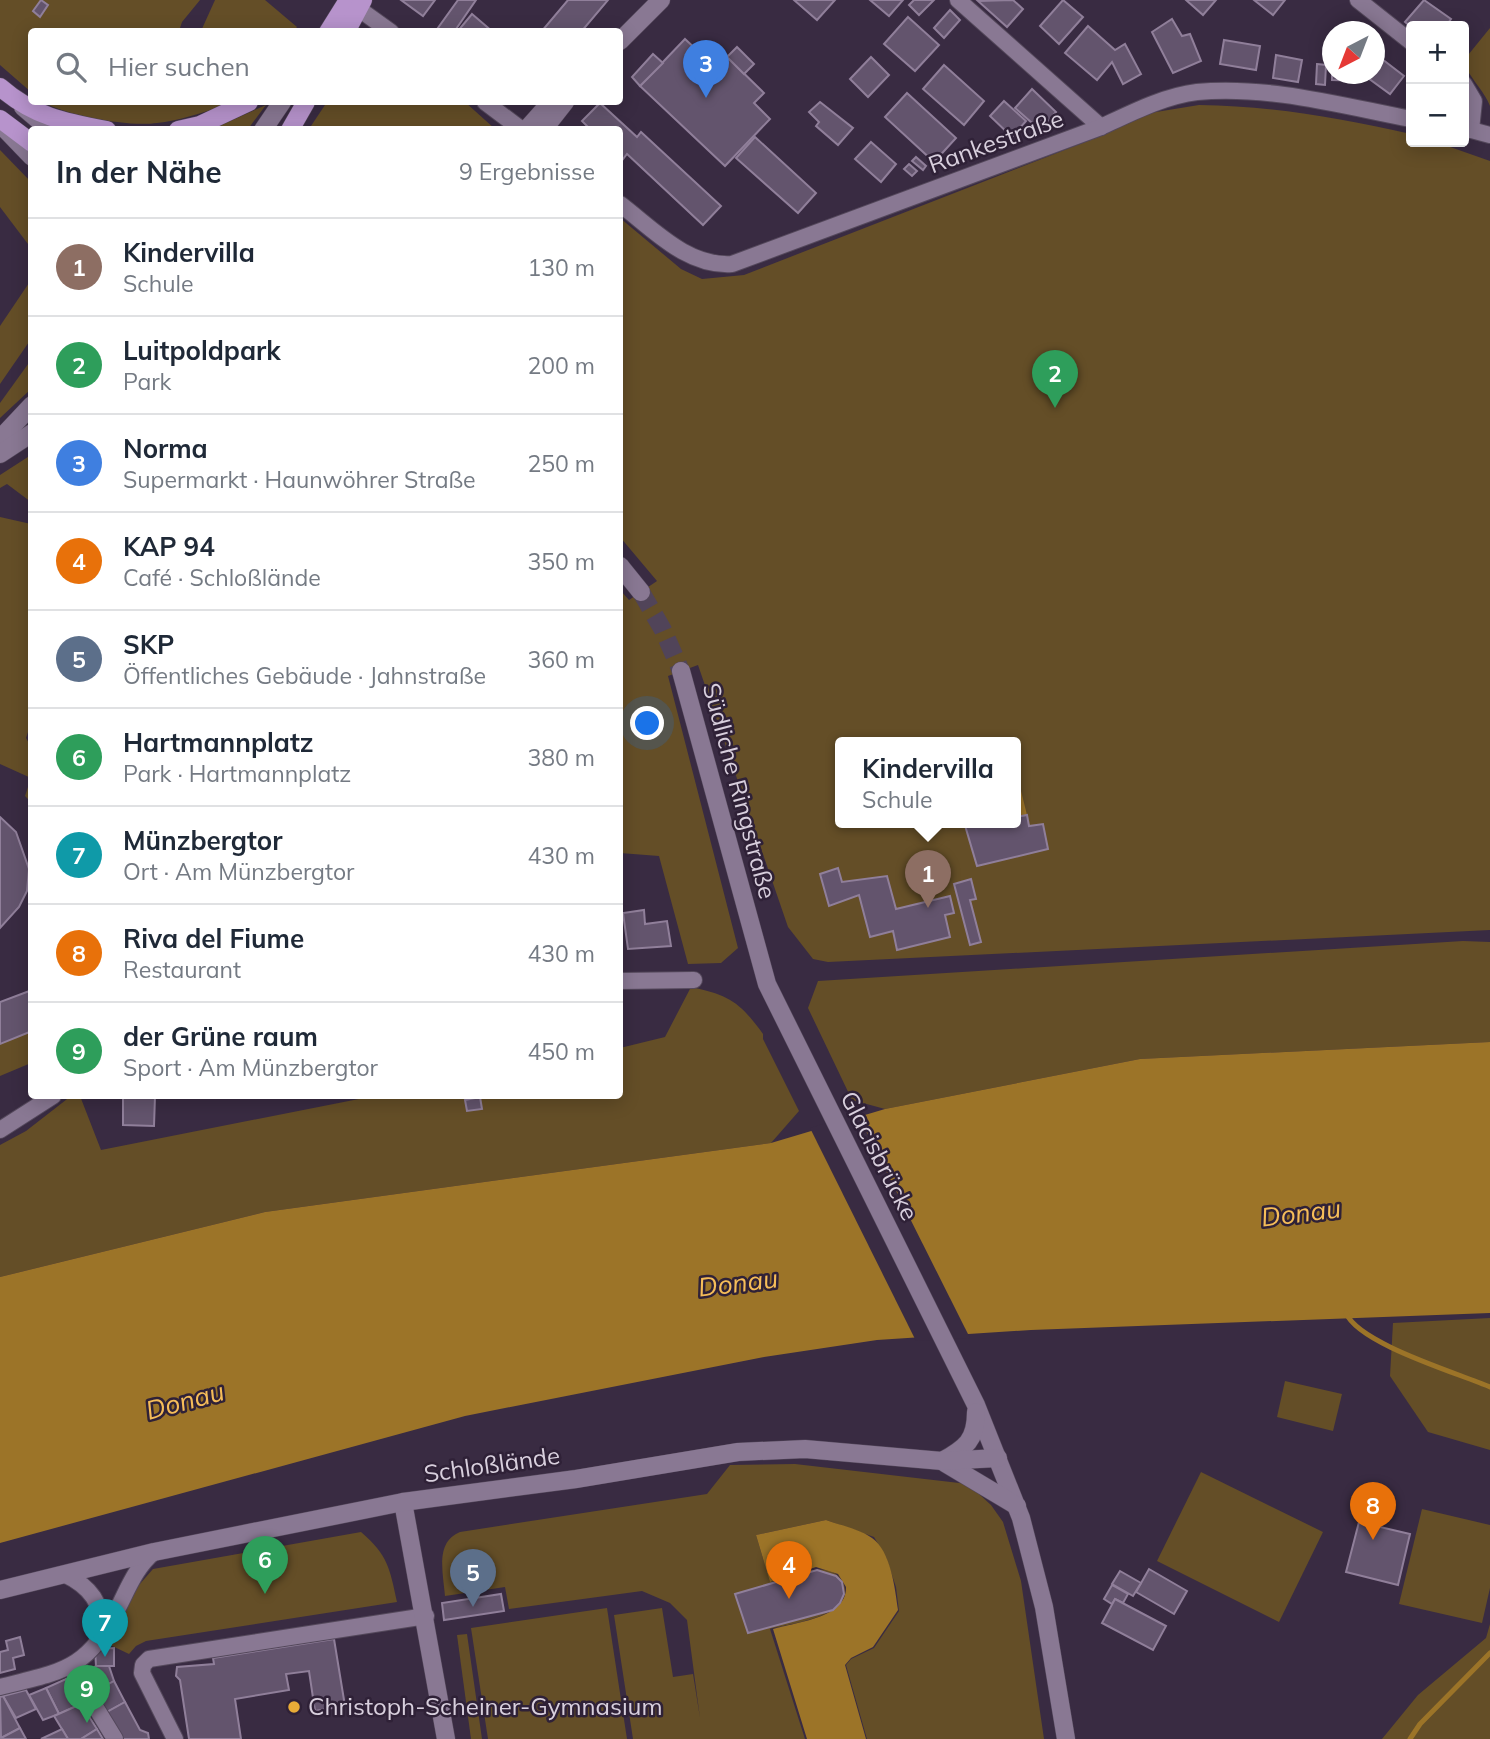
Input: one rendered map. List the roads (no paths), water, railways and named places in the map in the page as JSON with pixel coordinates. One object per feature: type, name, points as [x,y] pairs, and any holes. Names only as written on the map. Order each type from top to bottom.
[{"type":"main road","points":[[332,28],[357,3]]},
{"type":"main road","points":[[348,28],[357,3]]},
{"type":"main road","points":[[0,87],[21,105],[88,126]]},
{"type":"main road","points":[[196,126],[243,105]]},
{"type":"main road","points":[[292,126],[304,105]]},
{"type":"main road","points":[[0,121],[28,140]]},
{"type":"street","points":[[623,38],[661,0]]},
{"type":"street","points":[[958,0],[1101,127]]},
{"type":"street","points":[[1358,0],[1406,37]]},
{"type":"street","points":[[357,3],[386,28]]},
{"type":"street","name":"Rankestraße","points":[[623,206],[689,256],[716,265],[732,264],[1101,127],[1148,105],[1197,92],[1311,100],[1406,118]]},
{"type":"street","points":[[1469,92],[1474,101],[1469,121]]},
{"type":"street","points":[[21,105],[45,126]]},
{"type":"street","points":[[266,126],[280,105]]},
{"type":"street","points":[[489,105],[518,126]]},
{"type":"street","points":[[528,126],[548,105]]},
{"type":"street","points":[[546,126],[563,105]]},
{"type":"street","points":[[0,121],[28,152]]},
{"type":"street","points":[[1469,130],[1490,135]]},
{"type":"street","points":[[0,439],[28,409]]},
{"type":"street","points":[[0,454],[28,436]]},
{"type":"street","points":[[623,570],[641,592]]},
{"type":"street","name":"Südliche Ringstraße","points":[[681,671],[748,925]]},
{"type":"street","name":"Glacisbrücke","points":[[748,925],[766,984],[976,1405],[998,1458],[1019,1512],[1044,1607],[1067,1735]]},
{"type":"street","points":[[623,981],[694,979]]},
{"type":"street","points":[[0,1130],[48,1099]]},
{"type":"street","points":[[976,1405],[976,1432],[965,1445],[942,1461],[1019,1512]]},
{"type":"street","name":"Schloßlände","points":[[0,1590],[154,1552],[403,1502],[576,1479],[738,1452],[805,1449],[942,1461],[998,1458]]},
{"type":"street","points":[[403,1502],[426,1616],[446,1739]]},
{"type":"street","points":[[0,1687],[71,1667],[87,1655],[103,1632],[134,1575],[154,1552]]},
{"type":"street","points":[[64,1574],[92,1592],[101,1610],[103,1632]]},
{"type":"street","points":[[175,1739],[142,1673],[143,1665],[149,1659],[426,1616]]},
{"type":"street","points":[[71,1667],[115,1739]]},
{"type":"water","points":[[1021,791],[1027,815],[1021,816]]},
{"type":"water","name":"Donau","points":[[1490,1042],[1490,1313],[1031,1330],[877,1340],[764,1357],[465,1416],[0,1543],[0,1277],[265,1212],[771,1143],[885,1109],[1140,1059]]},
{"type":"water","points":[[826,1520],[872,1538],[884,1552],[893,1581],[898,1610],[873,1647],[851,1658],[845,1665],[866,1739],[807,1739],[773,1629],[829,1612],[838,1606],[846,1587],[838,1574],[816,1567],[770,1582],[756,1535]]},
{"type":"waterway","points":[[1346,1313],[1355,1325],[1369,1336],[1434,1366],[1490,1387]]},
{"type":"waterway","points":[[1410,1739],[1420,1724],[1490,1653]]},
{"type":"tunnel","points":[[641,592],[663,630],[681,671]]},
{"type":"place","name":"Norma","points":[[706,98]]},
{"type":"place","name":"Luitpoldpark","points":[[1055,408]]},
{"type":"place","name":"Kindervilla","points":[[928,908]]},
{"type":"place","name":"Riva del Fiume","points":[[1373,1540]]},
{"type":"place","name":"Hartmannplatz","points":[[265,1594]]},
{"type":"place","name":"KAP 94","points":[[789,1599]]},
{"type":"place","name":"SKP","points":[[473,1607]]},
{"type":"place","name":"Münzbergtor","points":[[105,1657]]},
{"type":"place","name":"Christoph-Scheiner-Gymnasium","points":[[294,1707]]},
{"type":"place","name":"der Grüne raum","points":[[87,1723]]}]
